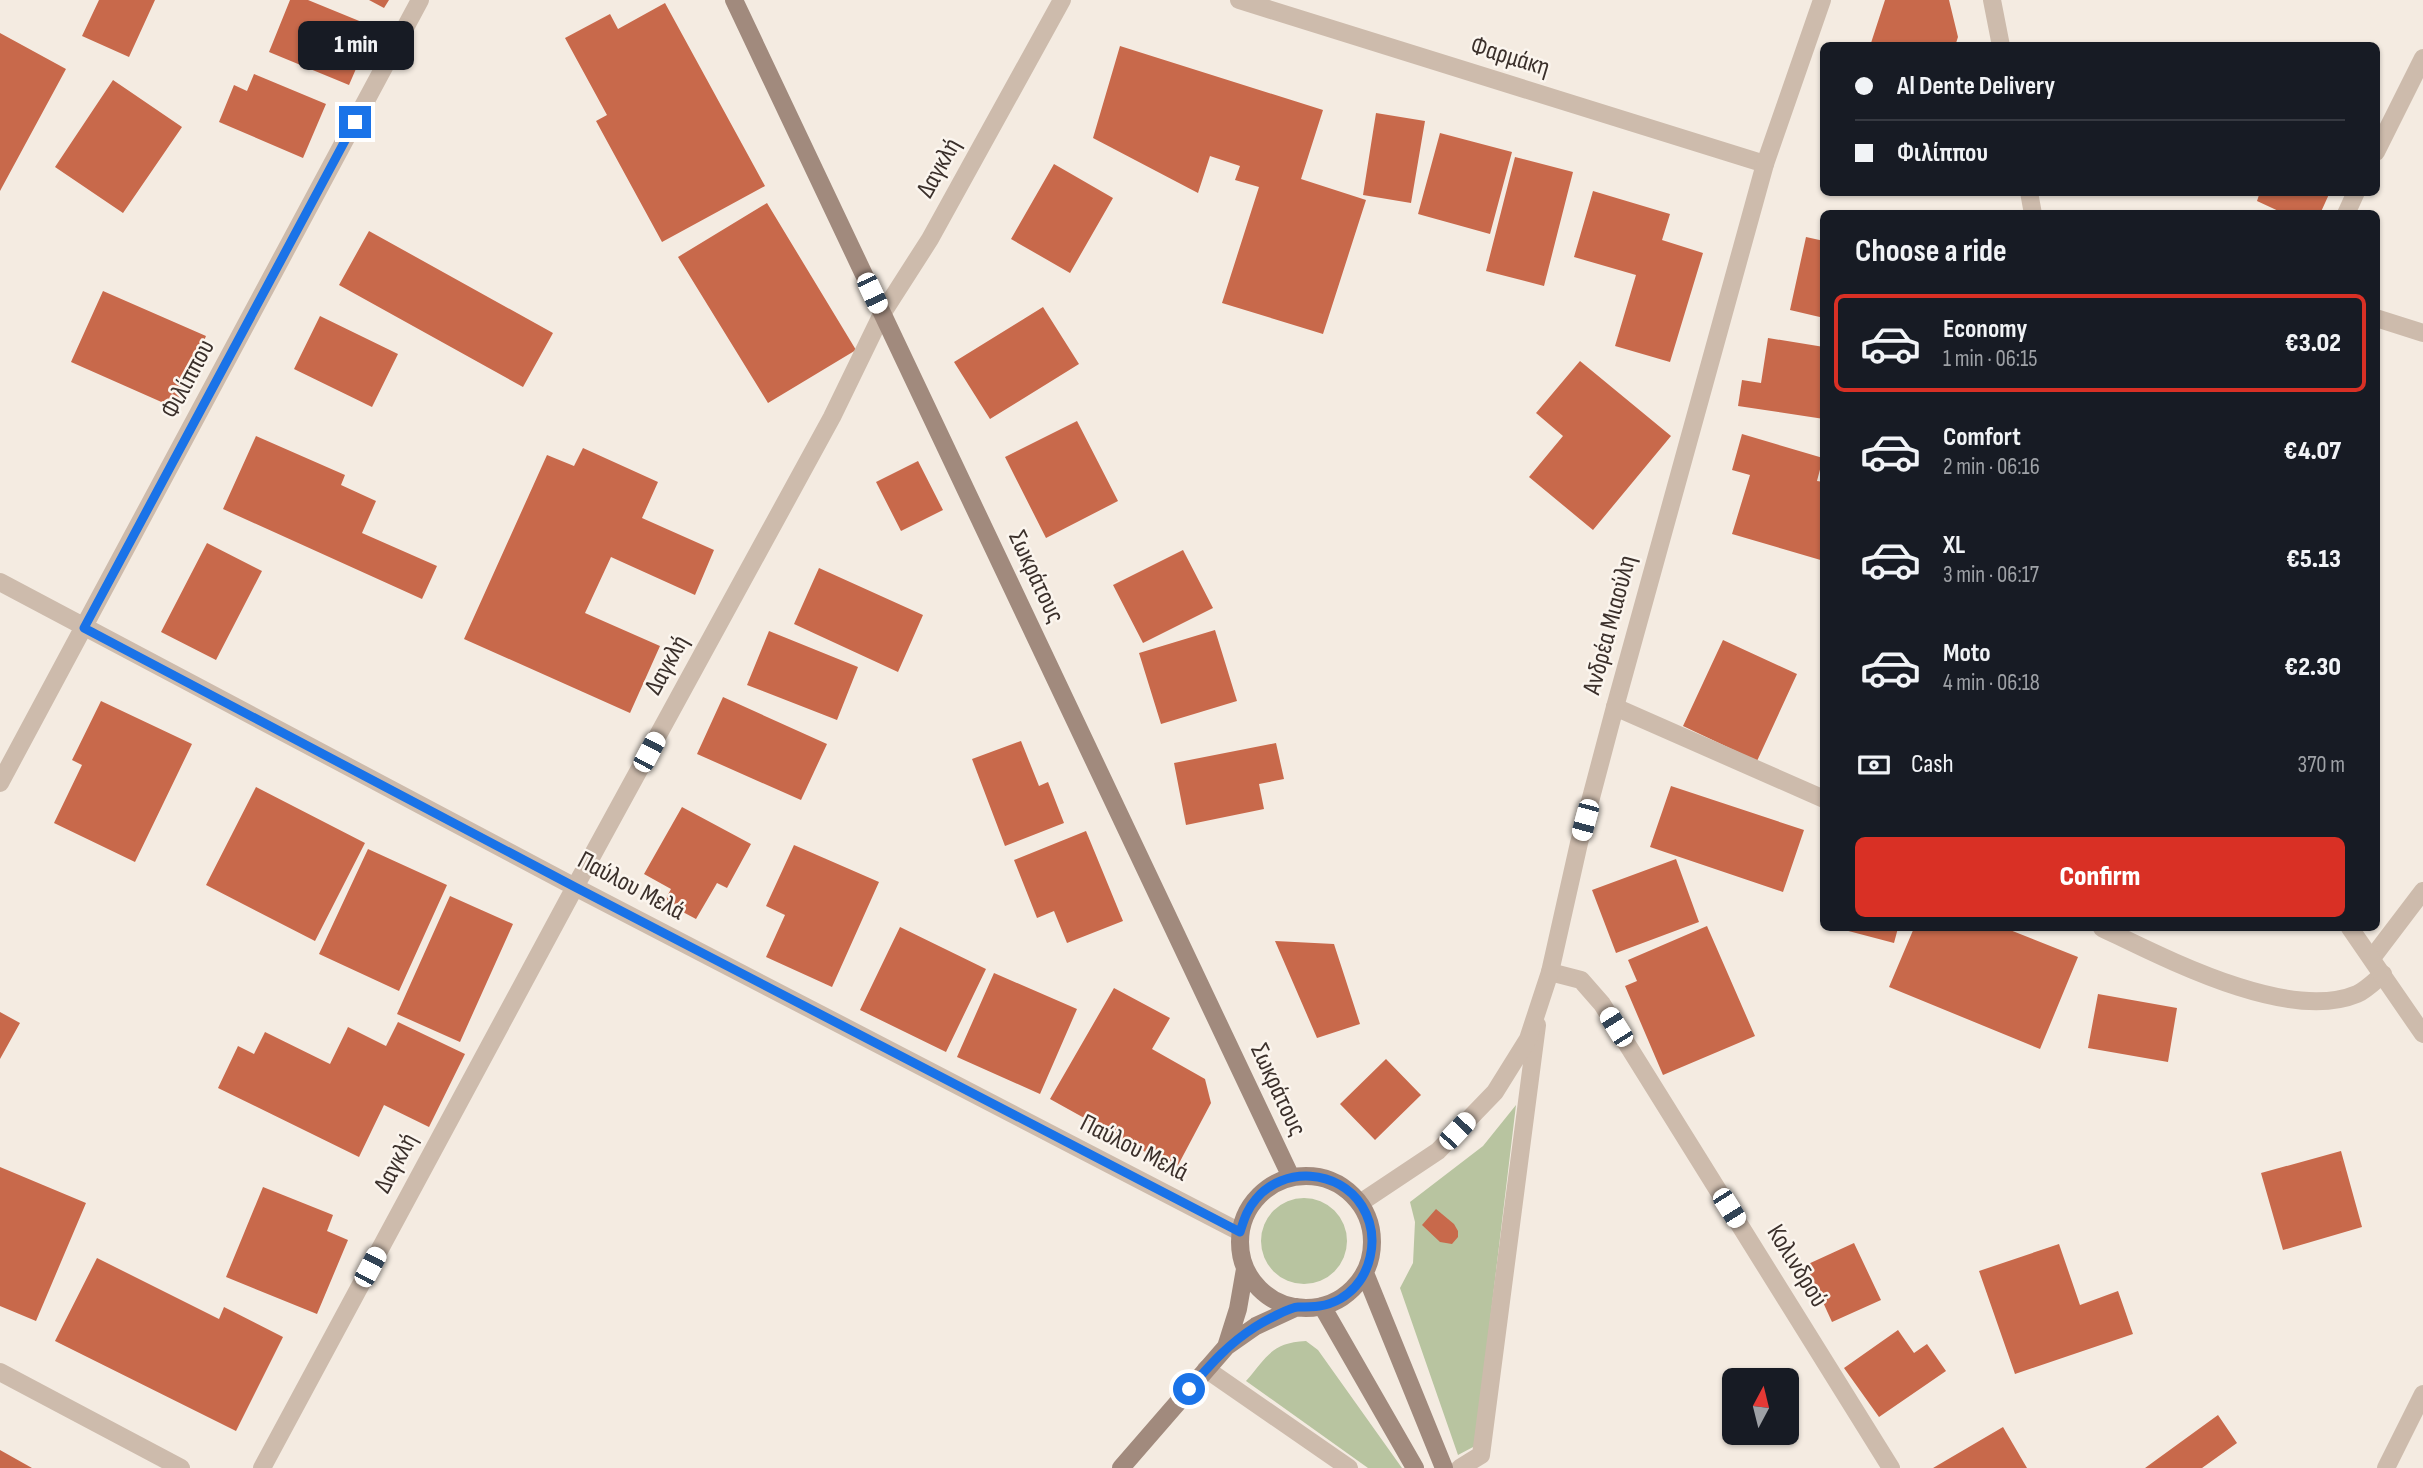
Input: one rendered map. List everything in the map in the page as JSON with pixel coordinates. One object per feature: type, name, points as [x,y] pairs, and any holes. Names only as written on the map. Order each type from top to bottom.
[{"type":"main road","name":"Σωκράτους","points":[[734,0],[1291,1177]]},
{"type":"main road","points":[[1310,1175],[1347,1189],[1360,1203],[1369,1219],[1373,1237],[1371,1256],[1365,1273],[1354,1288],[1339,1299],[1322,1306],[1297,1307],[1269,1297],[1255,1284],[1245,1269],[1240,1251],[1240,1232],[1246,1213],[1257,1197],[1272,1185],[1291,1177],[1310,1175]]},
{"type":"main road","points":[[1226,1347],[1238,1309],[1245,1269]]},
{"type":"main road","points":[[1365,1273],[1444,1468]]},
{"type":"main road","points":[[1322,1306],[1415,1468]]},
{"type":"main road","points":[[1121,1468],[1226,1347],[1256,1326],[1297,1307]]},
{"type":"street","name":"Φιλίππου","points":[[0,783],[420,0]]},
{"type":"street","name":"Δαγκλή","points":[[262,1468],[832,417],[882,314],[930,239],[1062,0]]},
{"type":"street","name":"Φαρμάκη","points":[[1239,0],[1765,164]]},
{"type":"street","name":"Ανδρέα Μιαούλη","points":[[1360,1203],[1438,1151],[1495,1091],[1528,1038],[1550,972],[1579,843],[1615,707],[1765,164],[1822,0]]},
{"type":"street","points":[[1992,0],[2000,42]]},
{"type":"street","points":[[2380,144],[2423,58]]},
{"type":"street","points":[[2380,319],[2423,332]]},
{"type":"street","name":"Παύλου Μελά","points":[[0,582],[575,887],[1240,1232]]},
{"type":"street","points":[[1615,707],[1820,797]]},
{"type":"street","points":[[2372,958],[2423,891]]},
{"type":"street","points":[[2108,931],[2173,962],[2240,987],[2285,998],[2321,1002],[2346,997],[2358,994],[2383,974]]},
{"type":"street","points":[[2352,931],[2423,1034]]},
{"type":"street","name":"Κολινδρού","points":[[1550,972],[1581,980],[1602,1004],[1887,1467]]},
{"type":"street","points":[[1460,1468],[1481,1455],[1540,1002]]},
{"type":"street","points":[[1206,1369],[1349,1468]]},
{"type":"street","points":[[0,1372],[181,1468]]},
{"type":"street","points":[[2386,1468],[2423,1394]]},
{"type":"green space","points":[[1516,1105],[1475,1446],[1458,1455],[1400,1288],[1413,1263],[1415,1222],[1410,1202],[1483,1146]]},
{"type":"green space","points":[[1304,1198],[1320,1202],[1334,1211],[1343,1225],[1347,1241],[1343,1257],[1334,1271],[1320,1280],[1304,1284],[1288,1280],[1274,1271],[1265,1257],[1261,1241],[1265,1225],[1274,1211],[1288,1202]]},
{"type":"green space","points":[[1306,1341],[1318,1350],[1402,1468],[1368,1468],[1246,1381],[1277,1348]]},
{"type":"building","points":[[99,0],[155,0],[129,57],[82,36]]},
{"type":"building","points":[[290,0],[308,0],[374,27],[349,85],[269,52]]},
{"type":"building","points":[[369,0],[389,0],[384,8]]},
{"type":"building","points":[[1885,0],[1949,0],[1958,37],[1956,42],[1871,42]]},
{"type":"building","points":[[665,3],[765,186],[662,242],[596,121],[607,115],[565,38],[610,14],[618,29]]},
{"type":"building","points":[[0,33],[66,69],[0,191]]},
{"type":"building","points":[[1120,46],[1323,110],[1301,179],[1366,200],[1323,334],[1222,303],[1259,187],[1235,180],[1240,166],[1210,156],[1198,193],[1093,138]]},
{"type":"building","points":[[254,74],[326,104],[303,158],[219,122],[234,85],[247,91]]},
{"type":"building","points":[[113,80],[182,127],[123,213],[55,167]]},
{"type":"building","points":[[1376,113],[1425,121],[1411,203],[1363,195]]},
{"type":"building","points":[[1440,133],[1512,152],[1490,234],[1418,214]]},
{"type":"building","points":[[1515,157],[1573,172],[1544,286],[1486,271]]},
{"type":"building","points":[[1054,164],[1113,198],[1070,273],[1011,239]]},
{"type":"building","points":[[1593,191],[1670,214],[1662,240],[1703,253],[1670,362],[1615,346],[1636,275],[1574,257]]},
{"type":"building","points":[[2259,196],[2328,196],[2322,210],[2276,210],[2257,201]]},
{"type":"building","points":[[767,203],[856,350],[768,403],[678,257]]},
{"type":"building","points":[[369,231],[553,333],[523,387],[339,285]]},
{"type":"building","points":[[1806,237],[1820,240],[1820,317],[1790,310]]},
{"type":"building","points":[[103,291],[206,336],[175,408],[71,362]]},
{"type":"building","points":[[1043,307],[1079,364],[990,419],[954,362]]},
{"type":"building","points":[[320,316],[398,354],[372,407],[294,369]]},
{"type":"building","points":[[1768,338],[1820,346],[1820,418],[1738,406],[1742,380],[1761,383]]},
{"type":"building","points":[[1580,361],[1671,436],[1593,530],[1529,477],[1563,436],[1536,413]]},
{"type":"building","points":[[1077,421],[1118,501],[1046,538],[1005,457]]},
{"type":"building","points":[[1742,434],[1820,457],[1817,481],[1820,481],[1820,560],[1732,534],[1750,475],[1732,470]]},
{"type":"building","points":[[256,436],[345,475],[341,485],[376,501],[362,533],[437,566],[422,599],[223,509]]},
{"type":"building","points":[[583,448],[658,482],[642,518],[714,550],[695,595],[611,557],[585,613],[660,646],[630,713],[464,639],[547,455],[574,466]]},
{"type":"building","points":[[918,461],[943,510],[901,531],[876,482]]},
{"type":"building","points":[[207,543],[262,571],[216,660],[161,632]]},
{"type":"building","points":[[1183,550],[1213,608],[1143,643],[1113,585]]},
{"type":"building","points":[[819,568],[923,615],[898,672],[794,624]]},
{"type":"building","points":[[1215,630],[1237,701],[1161,724],[1139,653]]},
{"type":"building","points":[[769,631],[858,667],[837,720],[747,685]]},
{"type":"building","points":[[1723,640],[1797,674],[1757,761],[1683,726]]},
{"type":"building","points":[[723,697],[827,744],[801,800],[697,754]]},
{"type":"building","points":[[101,701],[192,744],[135,862],[54,823],[82,765],[72,760]]},
{"type":"building","points":[[1021,741],[1039,786],[1048,782],[1064,823],[1005,846],[972,759]]},
{"type":"building","points":[[1276,743],[1284,779],[1259,784],[1264,809],[1186,825],[1174,763]]},
{"type":"building","points":[[1671,786],[1804,830],[1783,892],[1650,847]]},
{"type":"building","points":[[256,787],[365,843],[315,941],[206,885]]},
{"type":"building","points":[[682,807],[751,844],[727,888],[717,883],[696,919],[664,902],[671,889],[644,874]]},
{"type":"building","points":[[1086,831],[1123,921],[1067,943],[1054,911],[1037,918],[1014,860]]},
{"type":"building","points":[[794,845],[879,882],[832,987],[766,957],[785,915],[766,906]]},
{"type":"building","points":[[368,849],[447,885],[399,991],[319,954]]},
{"type":"building","points":[[1676,859],[1699,922],[1616,953],[1592,890]]},
{"type":"building","points":[[450,896],[513,924],[460,1042],[397,1014]]},
{"type":"building","points":[[1707,926],[1755,1036],[1663,1075],[1625,986],[1637,981],[1628,960]]},
{"type":"building","points":[[900,927],[986,969],[946,1052],[860,1010]]},
{"type":"building","points":[[1848,931],[1897,931],[1894,943]]},
{"type":"building","points":[[1913,931],[2013,931],[2078,957],[2040,1049],[1889,987]]},
{"type":"building","points":[[1275,941],[1334,944],[1360,1024],[1317,1038]]},
{"type":"building","points":[[994,973],[1077,1009],[1040,1094],[957,1057]]},
{"type":"building","points":[[1114,988],[1170,1018],[1152,1049],[1205,1079],[1211,1103],[1176,1169],[1050,1099]]},
{"type":"building","points":[[2098,994],[2177,1008],[2168,1062],[2088,1048]]},
{"type":"building","points":[[0,1012],[20,1023],[0,1059]]},
{"type":"building","points":[[398,1022],[465,1054],[429,1127],[384,1105],[359,1157],[218,1088],[238,1046],[254,1054],[265,1032],[330,1064],[348,1027],[386,1046]]},
{"type":"building","points":[[1386,1059],[1421,1095],[1375,1140],[1340,1104]]},
{"type":"building","points":[[2341,1151],[2362,1227],[2283,1250],[2261,1173]]},
{"type":"building","points":[[0,1167],[86,1203],[36,1321],[0,1306]]},
{"type":"building","points":[[263,1187],[333,1215],[327,1231],[348,1240],[317,1314],[226,1277]]},
{"type":"building","points":[[1436,1209],[1454,1224],[1458,1231],[1458,1237],[1452,1244],[1440,1242],[1422,1225]]},
{"type":"building","points":[[1854,1243],[1881,1300],[1832,1322],[1806,1265]]},
{"type":"building","points":[[2059,1244],[2080,1305],[2118,1291],[2133,1334],[2015,1374],[1979,1271]]},
{"type":"building","points":[[97,1258],[219,1319],[224,1307],[283,1337],[236,1431],[55,1341]]},
{"type":"building","points":[[1898,1330],[1914,1353],[1927,1344],[1946,1371],[1879,1417],[1844,1368]]},
{"type":"building","points":[[2218,1415],[2237,1443],[2202,1468],[2145,1468]]},
{"type":"building","points":[[2003,1427],[2027,1468],[1933,1468]]},
{"type":"building","points":[[0,1450],[32,1468],[0,1468]]},
{"type":"route","points":[[355,122],[84,628],[575,887],[1240,1232],[1246,1213],[1257,1197],[1272,1185],[1291,1177],[1310,1175],[1347,1189],[1360,1203],[1369,1219],[1373,1237],[1371,1256],[1365,1273],[1354,1288],[1339,1299],[1322,1306],[1297,1307],[1256,1326],[1226,1347],[1189,1389]]}]
